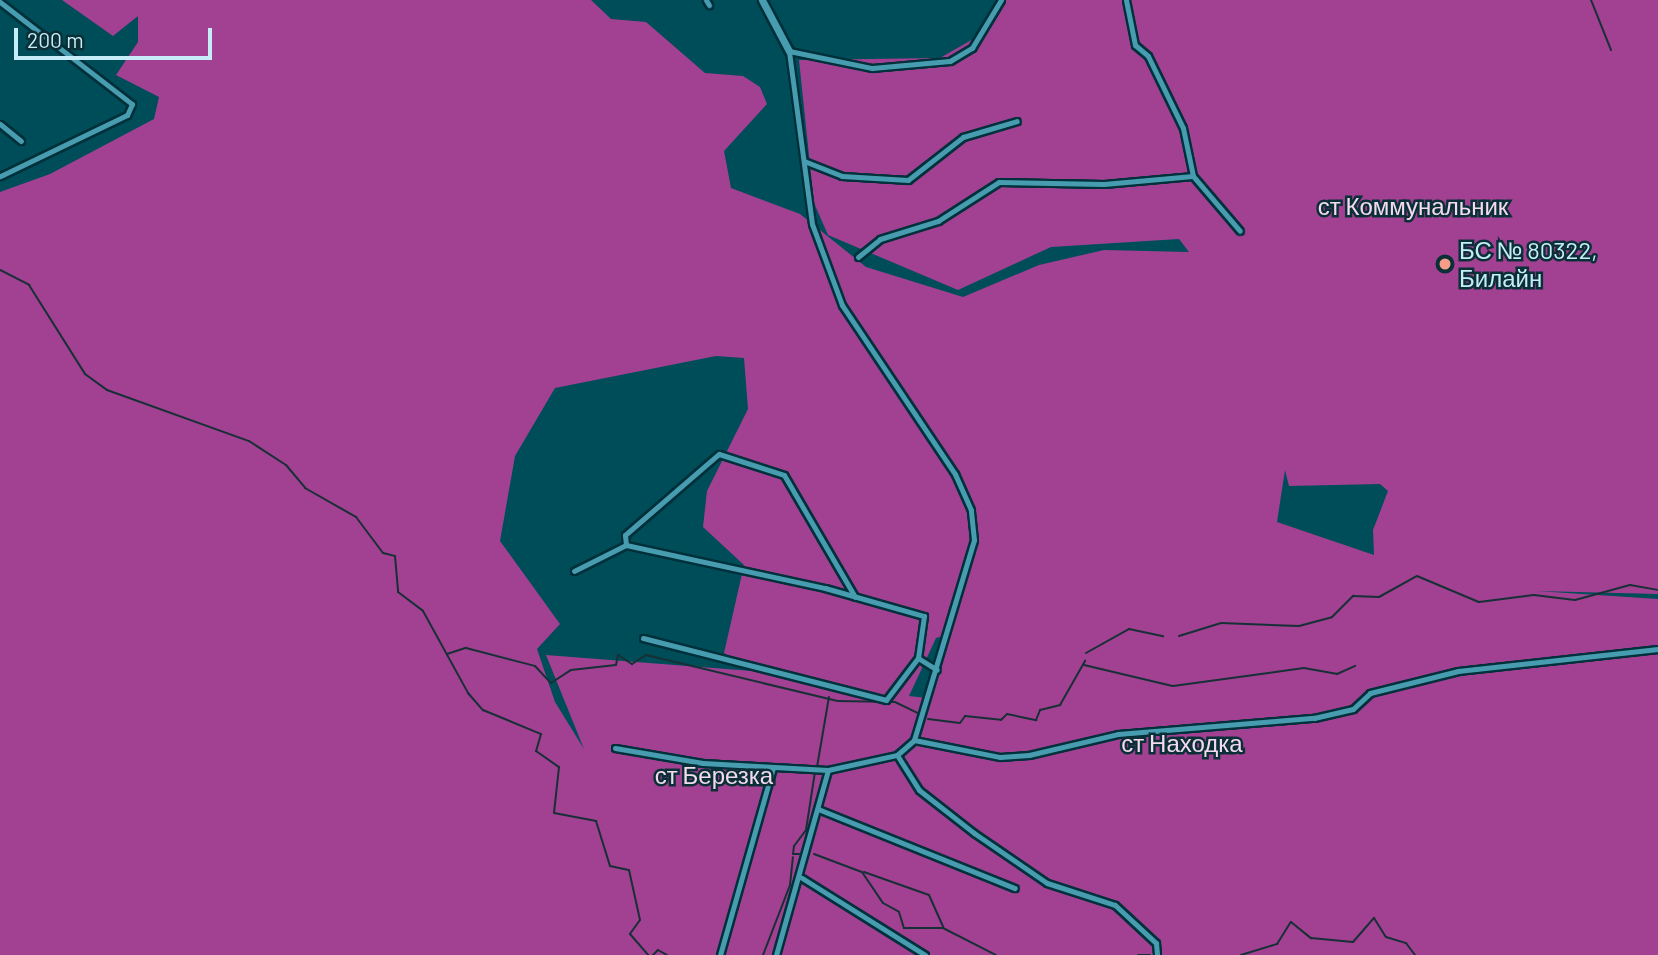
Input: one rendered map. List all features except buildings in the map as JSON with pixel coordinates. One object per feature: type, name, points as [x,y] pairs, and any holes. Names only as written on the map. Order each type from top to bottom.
[{"type":"street","points":[[614,748],[807,770],[825,770],[897,755],[914,740],[974,540],[971,510],[955,474],[842,305],[812,224],[789,51],[762,0]]},
{"type":"street","points":[[789,51],[872,68],[950,61],[972,48],[1001,0]]},
{"type":"street","points":[[1126,0],[1135,45],[1148,56],[1183,128],[1193,176],[1240,231]]},
{"type":"street","points":[[0,2],[128,97],[127,115],[0,176]]},
{"type":"street","points":[[803,160],[842,176],[908,180],[963,137],[1017,121]]},
{"type":"street","points":[[0,124],[21,141]]},
{"type":"street","points":[[858,257],[880,239],[938,221],[999,182],[1104,184],[1193,176]]},
{"type":"street","points":[[626,545],[625,535],[719,454],[784,475],[855,597]]},
{"type":"street","points":[[574,571],[626,545],[855,597],[924,616],[918,658],[886,700],[643,638]]},
{"type":"street","points":[[914,740],[1000,757],[1118,734],[1209,729],[1353,709],[1370,693],[1458,671],[1658,649]]},
{"type":"street","points":[[918,658],[937,670]]},
{"type":"street","points":[[897,755],[919,790],[974,833],[1046,883],[1115,905],[1156,943],[1157,955]]},
{"type":"street","points":[[720,955],[773,768]]},
{"type":"street","points":[[776,955],[802,878],[825,770]]},
{"type":"street","points":[[818,808],[1015,888]]},
{"type":"street","points":[[802,878],[925,955]]},
{"type":"green space","points":[[62,0],[591,0],[611,19],[646,22],[705,73],[743,76],[760,87],[767,104],[724,151],[731,188],[800,214],[866,267],[963,297],[1039,265],[1104,250],[1189,252],[1179,239],[1051,247],[958,290],[828,235],[814,203],[799,60],[940,58],[975,38],[996,0],[1658,0],[1658,594],[1537,591],[1658,599],[1658,955],[0,955],[0,192],[50,174],[154,119],[159,97],[116,75],[138,42],[138,16],[113,36]],"holes":[[[716,356],[744,358],[748,409],[707,491],[703,527],[744,565],[724,653],[752,671],[546,655],[584,749],[555,702],[537,649],[560,624],[500,541],[515,456],[555,388]],[[1285,470],[1289,486],[1380,484],[1388,491],[1373,530],[1374,555],[1277,522]],[[943,636],[926,698],[909,696],[936,638]]]},
{"type":"waterway","points":[[1591,0],[1611,50]]},
{"type":"waterway","points":[[0,270],[29,285],[85,374],[107,390],[249,441],[286,465],[305,488],[356,517],[383,553],[395,556],[398,592],[423,611],[468,693],[483,710],[541,734],[536,751],[559,767],[554,813],[596,821],[610,866],[629,870],[640,920],[630,934],[648,955]]},
{"type":"waterway","points":[[1179,636],[1221,623],[1299,626],[1332,617],[1353,596],[1379,597],[1417,576],[1479,602],[1534,595],[1575,600],[1630,585],[1658,590]]},
{"type":"waterway","points":[[1086,653],[1129,629],[1163,636]]},
{"type":"waterway","points":[[447,654],[466,648],[535,666],[551,683],[571,670],[616,665],[618,655],[632,664],[646,655],[838,701],[895,702],[918,713]]},
{"type":"waterway","points":[[928,719],[960,723],[965,716],[1001,720],[1007,714],[1036,720],[1040,710],[1060,705],[1085,661]]},
{"type":"waterway","points":[[1084,665],[1173,686],[1304,668],[1337,674],[1355,666]]},
{"type":"waterway","points":[[817,767],[829,697]]},
{"type":"waterway","points":[[799,854],[793,854],[794,846],[806,830],[815,772]]},
{"type":"waterway","points":[[814,854],[862,872],[883,903],[899,912],[904,928],[943,928],[996,955]]},
{"type":"waterway","points":[[763,955],[790,885],[793,857]]},
{"type":"waterway","points":[[864,872],[929,895],[943,927]]},
{"type":"waterway","points":[[1241,955],[1277,944],[1291,922],[1311,938],[1353,942],[1374,918],[1386,937],[1406,943],[1415,955]]},
{"type":"waterway","points":[[653,955],[658,950],[667,955]]},
{"type":"waterway","points":[[1138,955],[1150,955]]},
{"type":"place","name":"БС № 80322, Билайн","points":[[1445,264]]},
{"type":"park label","name":"ст Коммунальник","points":[[1413,206]]},
{"type":"park label","name":"ст Находка","points":[[1182,743]]},
{"type":"park label","name":"ст Березка","points":[[714,775]]}]
